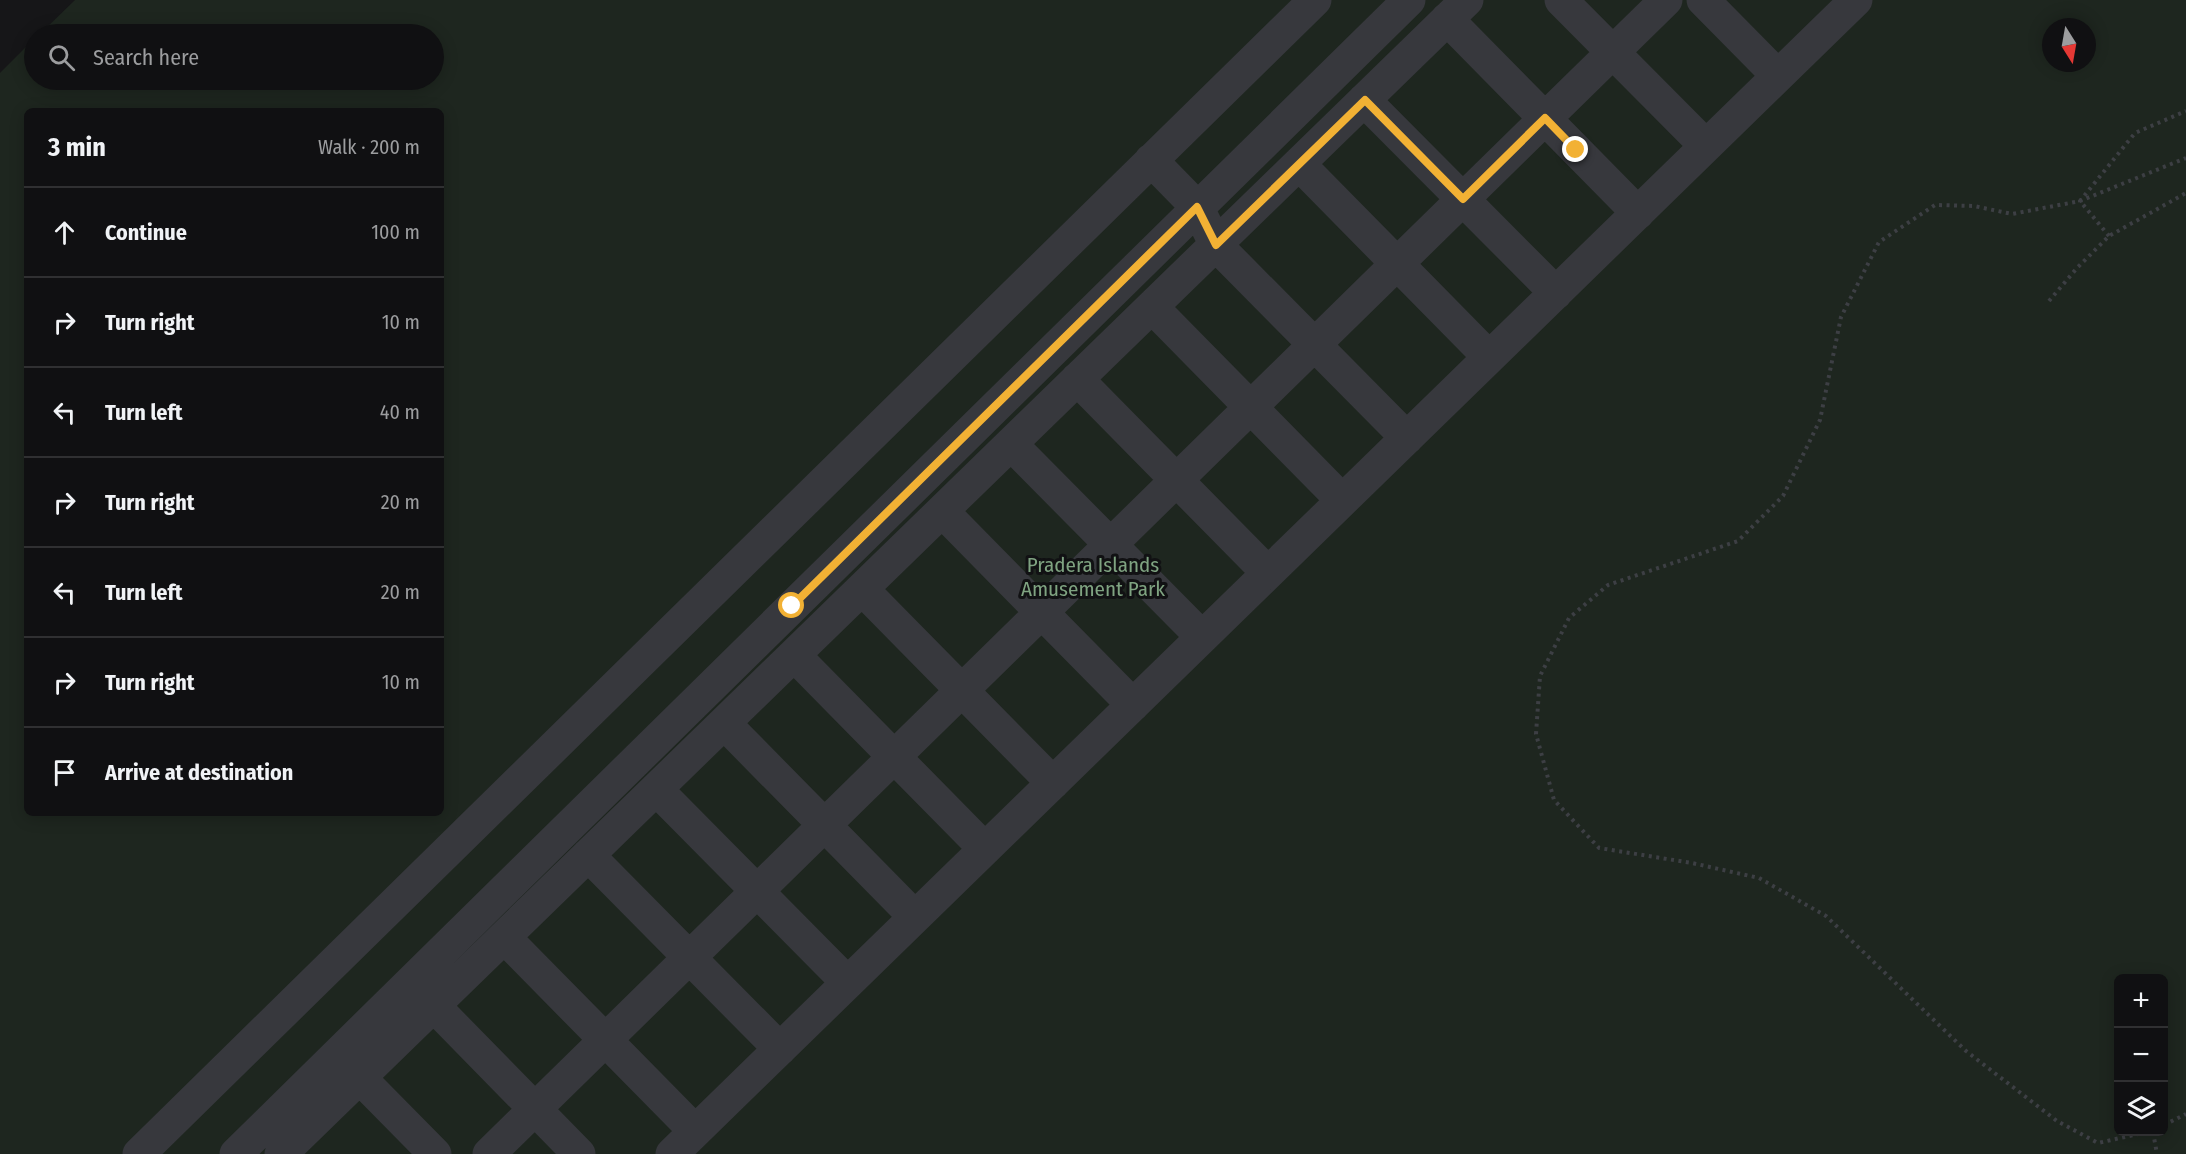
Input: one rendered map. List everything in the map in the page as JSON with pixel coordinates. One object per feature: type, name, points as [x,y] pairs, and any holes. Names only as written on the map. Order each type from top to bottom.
[{"type":"lane","points":[[139,1154],[1315,0]]},
{"type":"lane","points":[[236,1154],[1409,0]]},
{"type":"lane","points":[[1561,0],[1706,146]]},
{"type":"lane","points":[[489,1154],[1666,0]]},
{"type":"lane","points":[[1703,0],[1778,76]]},
{"type":"lane","points":[[672,1154],[1556,294],[1850,2]]},
{"type":"lane","points":[[296,1149],[360,1078],[1457,10],[1545,118],[1638,213]]},
{"type":"lane","points":[[1365,100],[1556,294]]},
{"type":"lane","points":[[1151,160],[1197,207],[1216,245],[1407,438]]},
{"type":"lane","points":[[1299,164],[1489,357]]},
{"type":"lane","points":[[1152,307],[1342,500]]},
{"type":"lane","points":[[1077,380],[1268,573]]},
{"type":"lane","points":[[1011,444],[1202,637]]},
{"type":"lane","points":[[942,511],[1133,705]]},
{"type":"lane","points":[[862,589],[1053,783]]},
{"type":"lane","points":[[794,655],[985,849]]},
{"type":"lane","points":[[724,723],[915,917]]},
{"type":"lane","points":[[656,789],[847,982]]},
{"type":"lane","points":[[588,855],[780,1049]]},
{"type":"lane","points":[[504,937],[695,1131]]},
{"type":"lane","points":[[434,1006],[579,1154]]},
{"type":"lane","points":[[360,1078],[435,1154]]},
{"type":"path","points":[[2080,201],[2136,133],[2186,111]]},
{"type":"path","points":[[2127,1136],[2098,1143],[2057,1121],[1966,1051],[1826,916],[1759,878],[1692,863],[1599,848],[1554,800],[1536,734],[1540,676],[1569,618],[1608,585],[1738,541],[1784,496],[1820,420],[1841,317],[1879,242],[1935,205],[1974,206],[2012,214],[2080,201],[2186,158]]},
{"type":"path","points":[[2049,301],[2077,268],[2109,236],[2186,193]]},
{"type":"path","points":[[2080,201],[2109,236]]},
{"type":"path","points":[[2168,1123],[2186,1114]]},
{"type":"path","points":[[2154,1136],[2157,1154]]},
{"type":"green space","name":"Pradera Islands Amusement Park","points":[[75,0],[2186,0],[2186,1154],[0,1154],[0,73],[24,49],[24,90],[444,90],[444,24],[50,24]]},
{"type":"route","points":[[792,606],[1197,207],[1216,245],[1365,100],[1463,199],[1545,118],[1576,150]]}]
